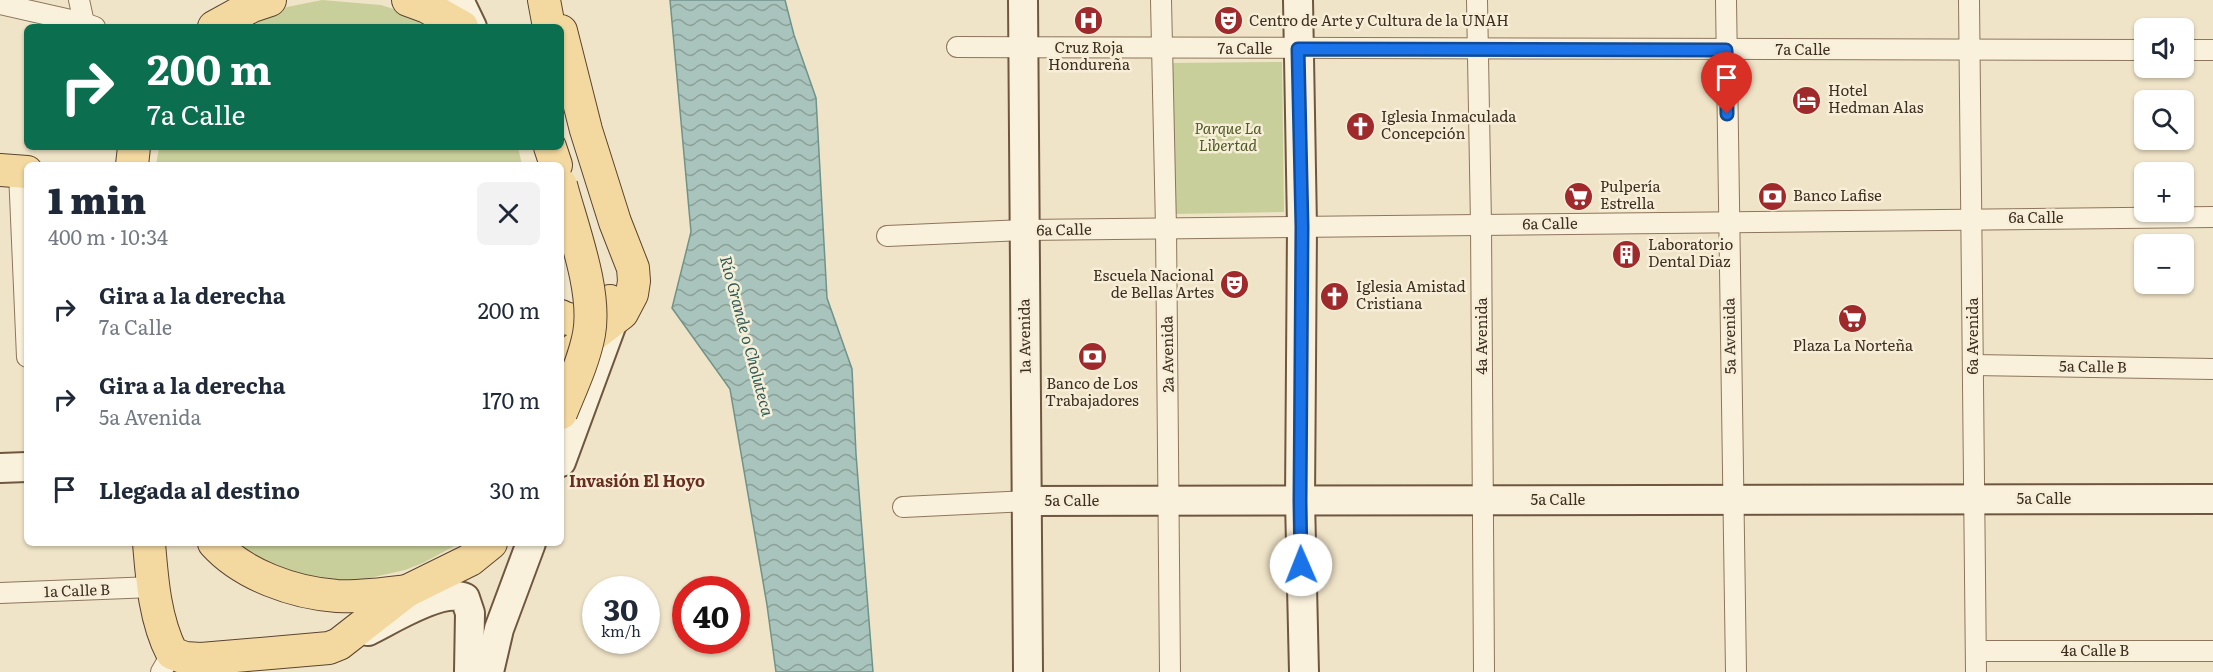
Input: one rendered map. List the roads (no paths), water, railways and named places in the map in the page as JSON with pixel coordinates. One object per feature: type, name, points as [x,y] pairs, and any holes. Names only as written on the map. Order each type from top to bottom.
[{"type":"main road","points":[[219,24],[252,6],[270,0]]},
{"type":"main road","points":[[408,0],[427,7],[457,24]]},
{"type":"main road","points":[[544,0],[548,24]]},
{"type":"main road","points":[[556,0],[560,24]]},
{"type":"main road","points":[[564,41],[586,130],[615,222],[633,268],[632,294],[622,313],[564,358]]},
{"type":"main road","points":[[564,95],[573,134],[618,276],[612,300],[602,309],[578,320],[564,318]]},
{"type":"main road","points":[[564,209],[586,280],[591,323],[584,351],[564,405]]},
{"type":"main road","points":[[149,546],[153,587],[165,639],[167,662],[185,658],[201,659],[318,651],[339,644],[407,591],[470,560],[487,546]]},
{"type":"main road","points":[[217,546],[228,557],[243,566],[271,580],[303,591],[336,596],[407,591]]},
{"type":"street","points":[[79,0],[89,24]]},
{"type":"street","points":[[459,0],[471,24]]},
{"type":"street","name":"1a Avenida","points":[[1023,0],[1028,672]]},
{"type":"street","name":"2a Avenida","points":[[1161,0],[1170,501],[1170,672]]},
{"type":"street","points":[[1298,0],[1302,227],[1300,501],[1304,672]]},
{"type":"street","name":"4a Avenida","points":[[1477,0],[1484,672]]},
{"type":"street","name":"5a Avenida","points":[[1726,0],[1736,672]]},
{"type":"street","name":"6a Avenida","points":[[1969,0],[1976,672]]},
{"type":"street","points":[[0,4],[85,24]]},
{"type":"street","name":"7a Calle","points":[[957,47],[1022,49],[2134,50]]},
{"type":"street","points":[[2194,50],[2213,50]]},
{"type":"street","points":[[15,171],[24,310]]},
{"type":"street","name":"6a Calle","points":[[887,236],[1024,230],[2213,217]]},
{"type":"street","points":[[564,454],[613,321]]},
{"type":"street","name":"5a Calle B","points":[[1973,365],[2213,369]]},
{"type":"street","points":[[0,468],[24,467]]},
{"type":"street","name":"5a Calle","points":[[903,507],[1027,501],[2213,499]]},
{"type":"street","points":[[469,672],[509,546]]},
{"type":"street","points":[[489,672],[499,629],[530,546]]},
{"type":"street","name":"1a Calle B","points":[[0,593],[153,587]]},
{"type":"street","points":[[339,644],[437,597],[458,595],[465,598],[470,613],[469,672]]},
{"type":"street","points":[[478,644],[484,672]]},
{"type":"street","name":"4a Calle B","points":[[1976,651],[2213,651]]},
{"type":"water","name":"Río Grande o Choluteca","points":[[670,0],[785,0],[794,35],[816,98],[827,298],[852,369],[856,454],[873,672],[776,672],[767,605],[730,389],[672,308],[691,232]]},
{"type":"place","name":"Cruz Roja Hondureña","points":[[1089,21]]},
{"type":"place","name":"Centro de Arte y Cultura de la UNAH","points":[[1228,21]]},
{"type":"place","name":"Hotel Hedman Alas","points":[[1807,100]]},
{"type":"place","name":"Iglesia Inmaculada Concepción","points":[[1360,126]]},
{"type":"place","name":"Pulpería Estrella","points":[[1579,196]]},
{"type":"place","name":"Banco Lafise","points":[[1772,196]]},
{"type":"place","name":"Laboratorio Dental Diaz","points":[[1627,254]]},
{"type":"place","name":"Escuela Nacional de Bellas Artes","points":[[1235,285]]},
{"type":"place","name":"Iglesia Amistad Cristiana","points":[[1335,296]]},
{"type":"place","name":"Plaza La Norteña","points":[[1853,319]]},
{"type":"place","name":"Banco de Los Trabajadores","points":[[1092,357]]},
{"type":"district","name":"Invasión El Hoyo","points":[[637,481]]},
{"type":"park label","name":"Parque La Libertad","points":[[1228,138]]}]
